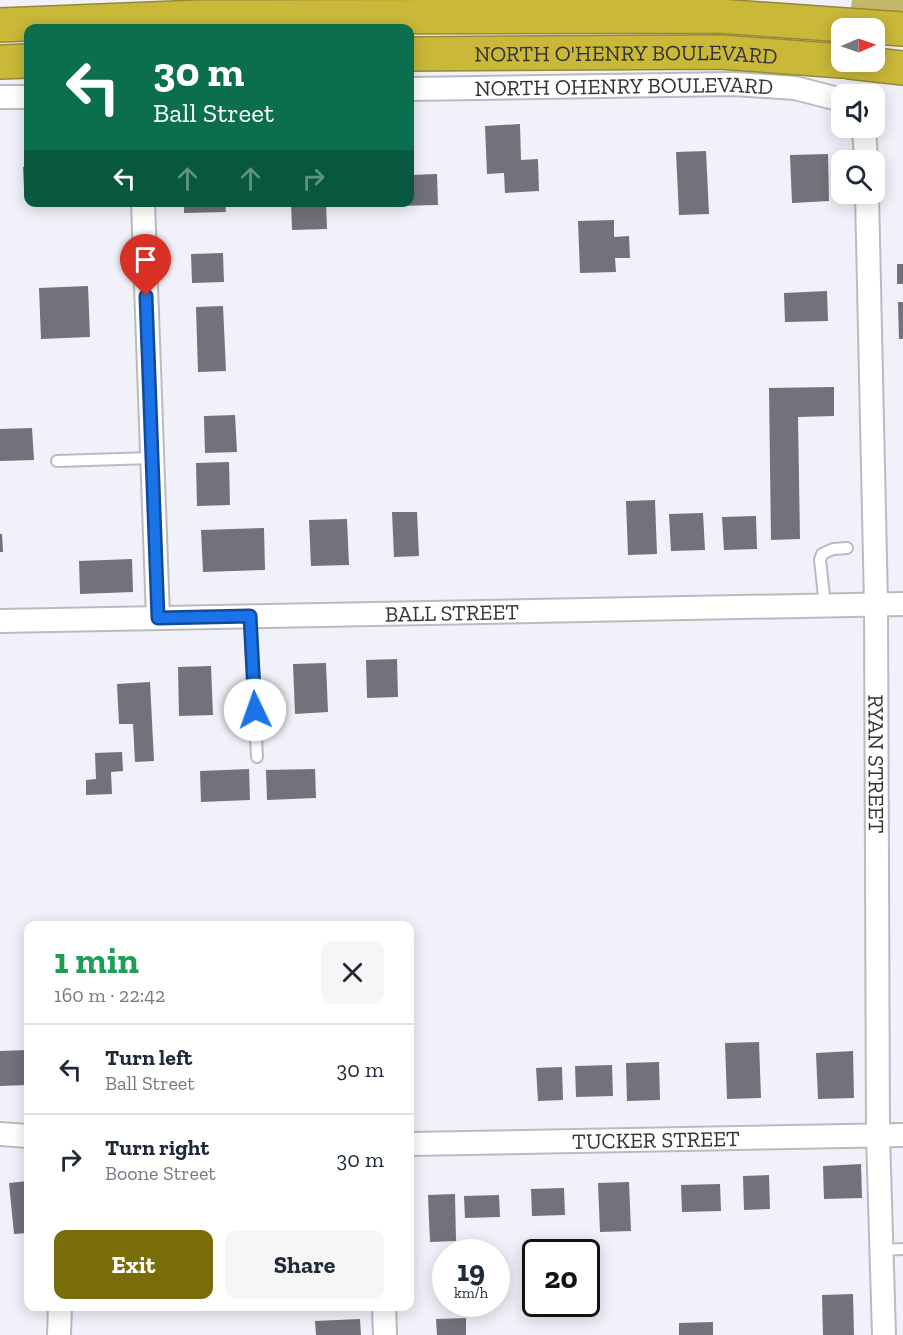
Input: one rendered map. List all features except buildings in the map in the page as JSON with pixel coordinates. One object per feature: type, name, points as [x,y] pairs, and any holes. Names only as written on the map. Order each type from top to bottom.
[{"type":"highway","name":"NORTH O'HENRY BOULEVARD","points":[[25,24],[201,17],[718,16],[903,29]]},
{"type":"highway","name":"NORTH O'HENRY BOULEVARD","points":[[0,25],[24,24]]},
{"type":"highway","name":"NORTH O'HENRY BOULEVARD","points":[[414,54],[720,52],[831,60]]},
{"type":"highway","points":[[0,62],[24,61]]},
{"type":"highway","points":[[885,66],[903,68]]},
{"type":"street","name":"NORTH OHENRY BOULEVARD","points":[[414,89],[734,84],[795,88],[831,97]]},
{"type":"street","points":[[0,98],[24,97]]},
{"type":"street","name":"RYAN STREET","points":[[867,204],[876,604],[878,1135],[892,1250],[884,1335]]},
{"type":"street","points":[[142,207],[158,618]]},
{"type":"street","name":"BALL STREET","points":[[0,621],[903,604]]},
{"type":"street","points":[[0,1134],[24,1136]]},
{"type":"street","name":"TUCKER STREET","points":[[414,1144],[903,1135]]},
{"type":"street","points":[[59,1335],[60,1311]]},
{"type":"street","points":[[384,1311],[385,1335]]},
{"type":"lane","points":[[57,461],[152,458]]},
{"type":"lane","points":[[825,605],[820,560],[822,554],[833,549],[847,548]]},
{"type":"lane","points":[[250,616],[258,757]]},
{"type":"shaded area","points":[[852,0],[903,0],[903,14],[851,8]]},
{"type":"route","points":[[146,296],[158,618],[250,616],[255,710]]}]
